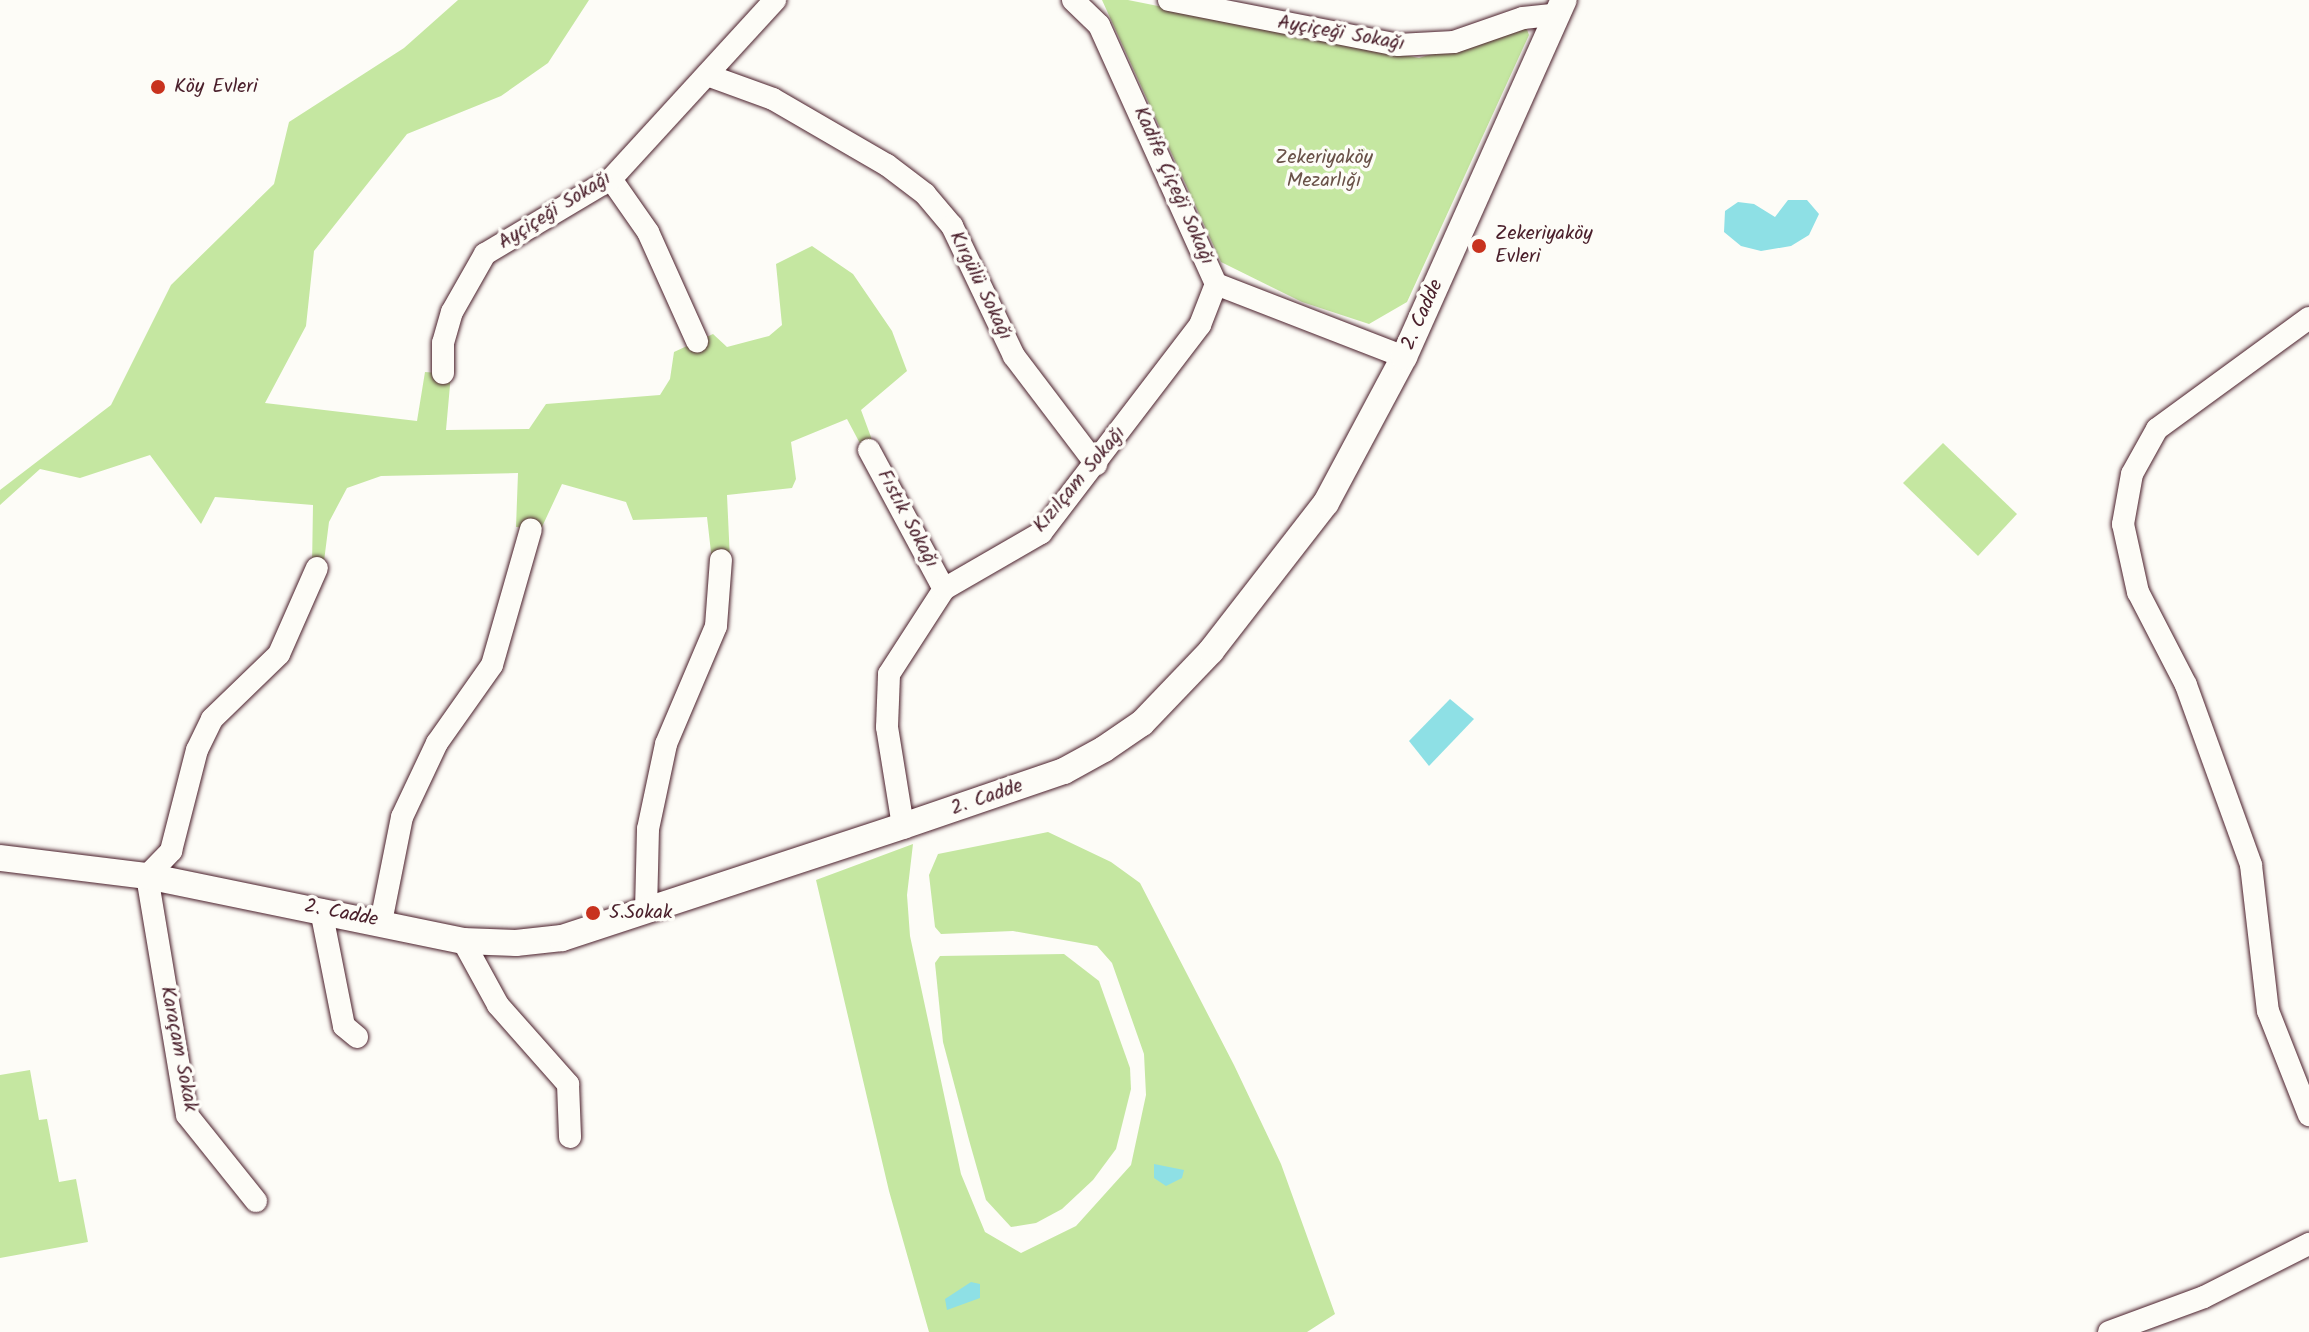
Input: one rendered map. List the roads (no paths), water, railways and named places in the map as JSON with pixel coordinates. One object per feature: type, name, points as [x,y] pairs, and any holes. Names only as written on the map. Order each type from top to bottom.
[{"type":"street","name":"Ayçiçeği Sokağı","points":[[443,373],[443,343],[452,312],[485,254],[611,179],[775,0]]},
{"type":"street","name":"Kadife Çiçeği Sokağı","points":[[1073,0],[1099,25],[1216,284],[1404,357]]},
{"type":"street","name":"Ayçiçeği Sokağı","points":[[1169,0],[1398,45],[1454,42],[1562,7]]},
{"type":"street","name":"2. Cadde","points":[[0,858],[147,876],[463,941],[562,938],[1064,771],[1142,723],[1211,651],[1326,503],[1404,357],[1562,7]]},
{"type":"street","name":"Kırgülü Sokağı","points":[[707,75],[773,99],[887,165],[925,194],[952,226],[1014,356],[1096,464]]},
{"type":"street","points":[[611,179],[648,232],[697,341]]},
{"type":"street","name":"Kızılçam Sokağı","points":[[903,826],[887,727],[889,674],[944,589],[1041,533],[1200,325],[1216,284]]},
{"type":"street","points":[[2309,318],[2157,429],[2132,474],[2123,524],[2138,592],[2186,685],[2251,865],[2268,1011],[2309,1115]]},
{"type":"street","name":"Fıstık Sokağı","points":[[869,450],[944,589]]},
{"type":"street","points":[[381,922],[402,817],[437,743],[492,665],[531,529]]},
{"type":"street","points":[[646,911],[648,829],[666,744],[716,626],[721,560]]},
{"type":"street","points":[[147,876],[171,851],[197,750],[212,719],[279,654],[317,568]]},
{"type":"street","name":"Karaçam Sokak","points":[[147,876],[187,1115],[256,1201]]},
{"type":"street","points":[[321,910],[344,1026],[357,1037]]},
{"type":"street","points":[[463,941],[498,1005],[568,1084],[570,1137]]},
{"type":"street","points":[[2109,1332],[2204,1297],[2309,1244]]},
{"type":"water","points":[[1788,200],[1807,200],[1819,214],[1809,235],[1791,246],[1761,251],[1741,246],[1724,232],[1725,211],[1738,202],[1754,204],[1775,217]]},
{"type":"water","points":[[1450,699],[1474,719],[1429,766],[1409,741]]},
{"type":"water","points":[[1154,1164],[1184,1170],[1182,1178],[1166,1186],[1154,1178]]},
{"type":"water","points":[[971,1282],[980,1284],[980,1298],[947,1310],[945,1299]]},
{"type":"place","name":"Köy Evleri","points":[[158,87]]},
{"type":"place","name":"Zekeriyaköy Evleri","points":[[1479,246]]},
{"type":"place","name":"5.Sokak","points":[[593,913]]},
{"type":"park label","name":"Zekeriyaköy Mezarlığı","points":[[1324,170]]}]
